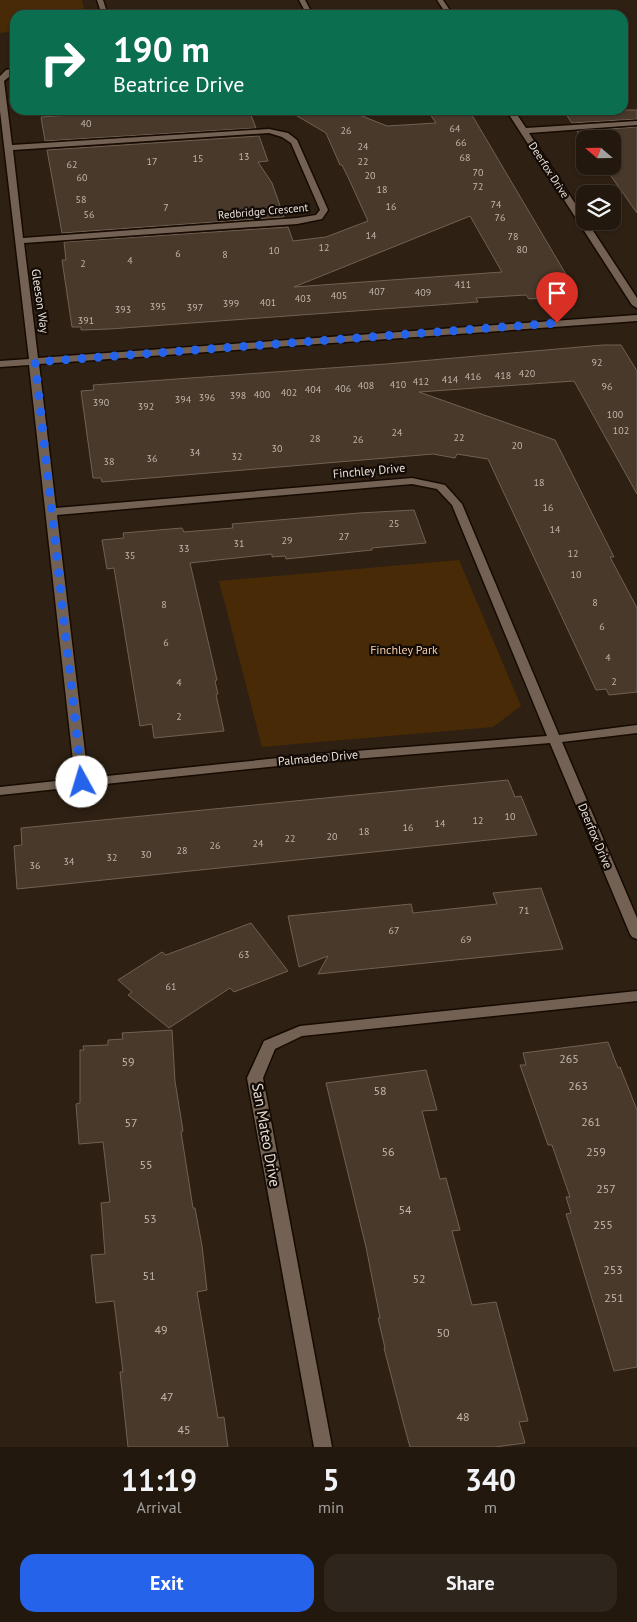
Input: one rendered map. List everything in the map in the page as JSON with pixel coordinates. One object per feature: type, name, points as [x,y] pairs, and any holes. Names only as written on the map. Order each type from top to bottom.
[{"type":"street","name":"Gleeson Way","points":[[10,72],[0,80],[35,362],[82,782]]},
{"type":"street","name":"Deerfox Drive","points":[[513,115],[637,305]]},
{"type":"street","points":[[523,131],[637,123]]},
{"type":"street","name":"Redbridge Crescent","points":[[9,148],[269,131],[285,135],[294,142],[324,210],[319,217],[297,222],[19,241]]},
{"type":"street","points":[[0,364],[637,318]]},
{"type":"street","name":"Finchley Drive","points":[[52,512],[412,481],[442,487],[457,504],[555,738]]},
{"type":"street","name":"Palmadeo Drive","points":[[0,791],[317,758],[555,738],[637,729]]},
{"type":"street","name":"Deerfox Drive","points":[[555,738],[600,850],[637,934]]},
{"type":"street","name":"San Mateo Drive","points":[[323,1447],[255,1078],[269,1045],[300,1031],[637,996]]},
{"type":"green space","points":[[0,0],[82,0],[84,10],[10,10],[10,32],[0,33]]},
{"type":"green space","name":"Finchley Park","points":[[459,560],[521,706],[493,727],[262,747],[219,581]]},
{"type":"building","points":[[628,110],[637,110],[637,119],[572,123],[566,115],[628,115]]},
{"type":"building","points":[[72,115],[251,115],[256,128],[45,141],[41,117]]},
{"type":"building","points":[[295,115],[360,115],[387,126],[436,123],[430,115],[472,115],[574,288],[566,288],[571,296],[529,299],[526,295],[476,298],[478,302],[110,329],[81,330],[81,327],[72,327],[62,260],[66,260],[64,242],[288,227],[293,241],[326,237],[368,221],[342,165],[340,165],[326,133]],"holes":[[[470,216],[502,272],[294,287]]]},
{"type":"building","points":[[637,127],[637,213],[621,190],[621,185],[617,185],[610,175],[621,175],[621,130],[592,130]]},
{"type":"building","points":[[259,136],[268,161],[258,162],[272,183],[284,217],[62,233],[47,150]]},
{"type":"building","points":[[621,345],[637,371],[637,494],[574,381],[419,392],[555,440],[614,557],[610,557],[637,608],[637,692],[609,695],[606,689],[596,690],[488,459],[457,454],[455,458],[433,454],[102,482],[101,478],[93,478],[81,391],[94,390],[93,385],[386,364]]},
{"type":"building","points":[[414,510],[426,543],[286,559],[285,556],[272,557],[272,554],[190,563],[217,680],[215,681],[218,694],[216,695],[224,731],[154,738],[152,724],[140,726],[114,568],[107,569],[102,540],[124,538],[123,533],[182,528],[184,532],[233,528],[232,524]]},
{"type":"building","points":[[508,780],[515,797],[521,796],[537,835],[17,889],[14,846],[22,845],[21,828]]},
{"type":"building","points":[[541,888],[563,949],[318,974],[328,956],[299,967],[288,916],[411,904],[413,913],[497,904],[493,893]]},
{"type":"building","points":[[251,923],[288,971],[234,992],[230,988],[169,1028],[128,995],[132,992],[118,980],[162,952],[166,955]]},
{"type":"building","points":[[172,1030],[175,1081],[183,1131],[181,1132],[193,1208],[195,1208],[202,1246],[207,1290],[197,1292],[218,1418],[224,1417],[228,1447],[128,1447],[120,1372],[123,1372],[114,1301],[96,1303],[91,1255],[105,1254],[101,1203],[110,1202],[103,1142],[79,1144],[76,1104],[80,1103],[80,1050],[84,1050],[83,1046],[108,1045],[108,1040],[123,1039],[122,1033]]},
{"type":"building","points":[[608,1042],[637,1110],[637,1367],[614,1371],[566,1214],[571,1213],[566,1197],[570,1197],[552,1145],[548,1145],[520,1065],[526,1065],[523,1053]]},
{"type":"building","points":[[426,1070],[437,1110],[422,1111],[440,1179],[446,1178],[460,1230],[452,1231],[472,1305],[496,1302],[528,1421],[519,1422],[525,1443],[495,1447],[410,1447],[405,1429],[384,1348],[366,1247],[326,1083]]},
{"type":"route","points":[[82,782],[35,362],[557,323]]}]
